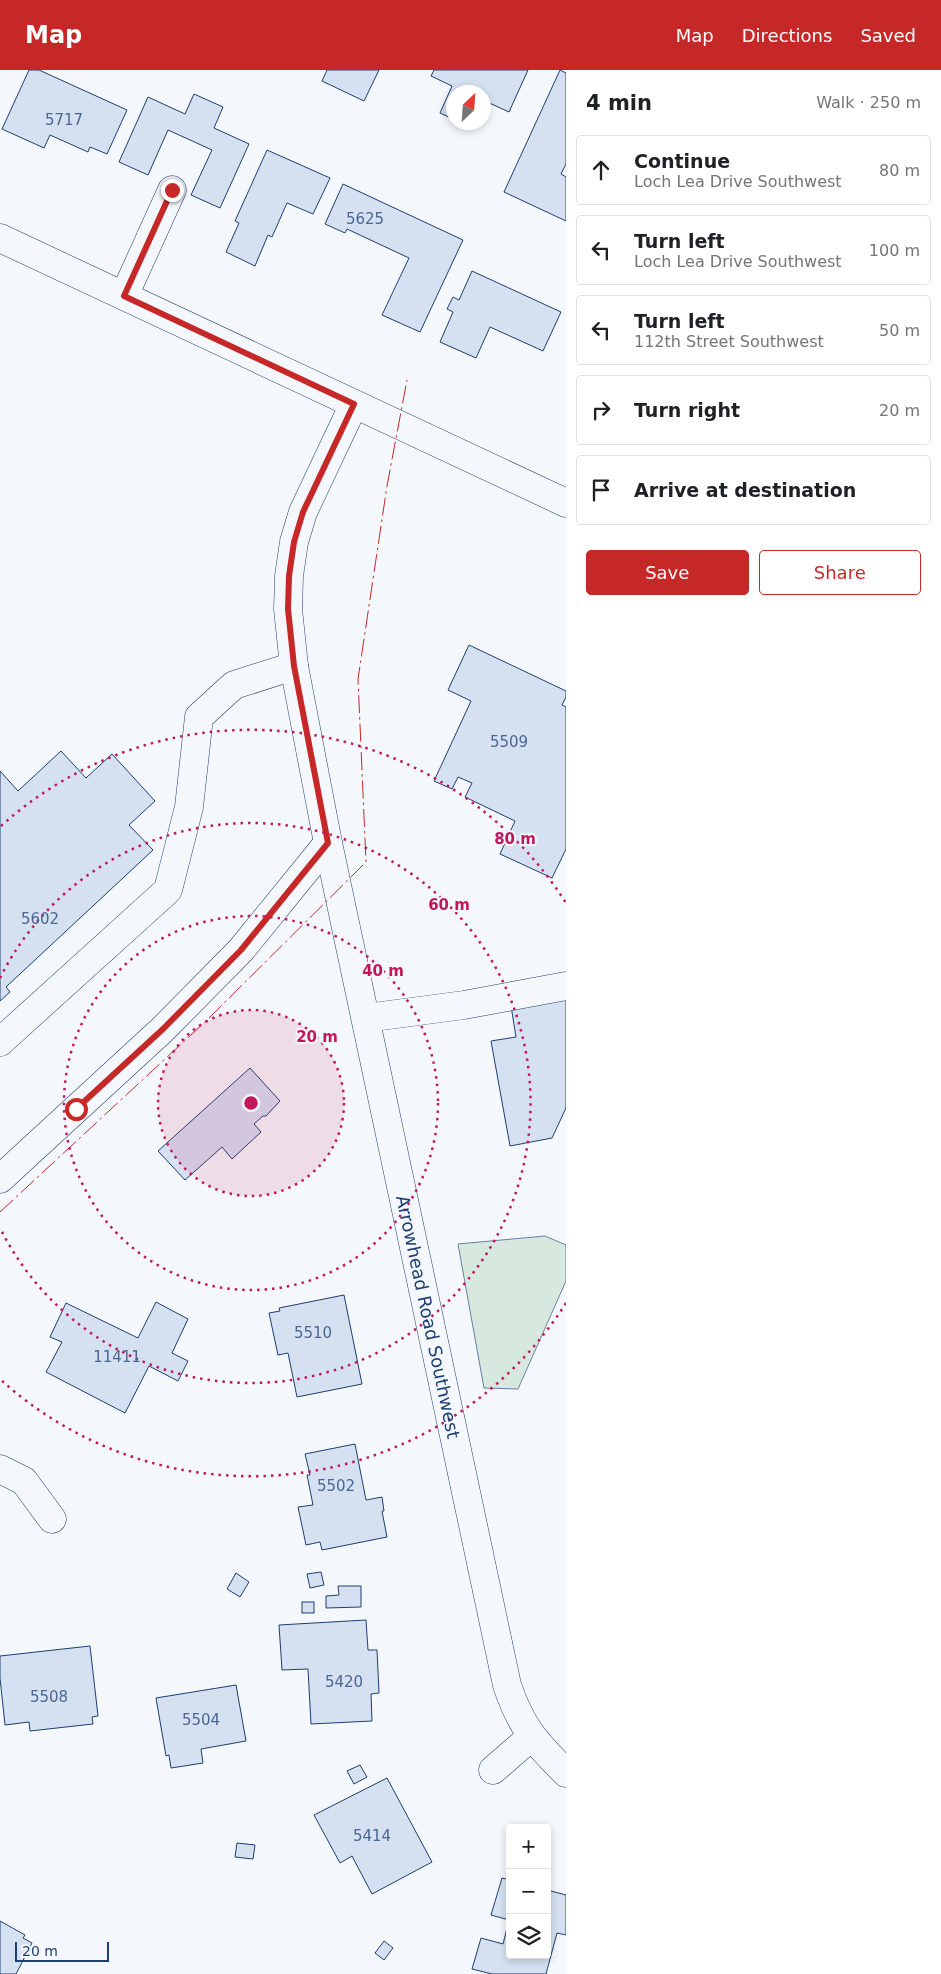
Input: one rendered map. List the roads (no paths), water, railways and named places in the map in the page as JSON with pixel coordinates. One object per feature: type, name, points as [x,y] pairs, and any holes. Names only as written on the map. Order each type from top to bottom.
[{"type":"street","points":[[124,296],[172,190]]},
{"type":"street","points":[[0,238],[566,503]]},
{"type":"street","name":"Arrowhead Road Southwest","points":[[354,404],[303,512],[294,542],[289,576],[288,609],[294,666],[328,843],[507,1685],[515,1710],[531,1737],[566,1773]]},
{"type":"street","points":[[0,1042],[168,890],[188,807],[200,717],[234,685],[294,666]]},
{"type":"street","points":[[0,1179],[163,1029],[241,950],[328,843]]},
{"type":"street","points":[[366,1018],[464,1005],[566,986]]},
{"type":"street","points":[[0,1469],[24,1481],[52,1519]]},
{"type":"street","points":[[492,1770],[531,1737]]}]
